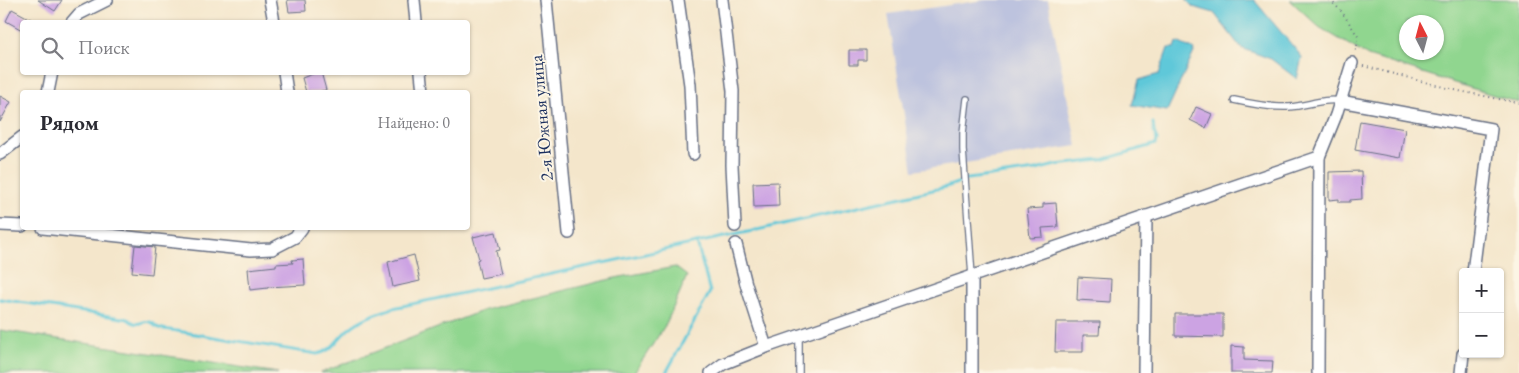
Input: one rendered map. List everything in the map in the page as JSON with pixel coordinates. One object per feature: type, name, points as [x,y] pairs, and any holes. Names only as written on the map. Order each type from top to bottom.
[{"type":"street","points":[[74,20],[79,14],[107,0]]},
{"type":"street","points":[[270,0],[274,20]]},
{"type":"street","points":[[414,0],[416,20]]},
{"type":"street","name":"2-я Южная улица","points":[[546,0],[569,232]]},
{"type":"street","points":[[678,0],[690,85],[693,154]]},
{"type":"street","points":[[722,0],[733,91],[732,165],[735,226]]},
{"type":"street","points":[[1318,373],[1319,157],[1352,63]]},
{"type":"street","points":[[48,90],[51,75]]},
{"type":"street","points":[[285,75],[288,90]]},
{"type":"street","points":[[421,75],[423,90]]},
{"type":"street","points":[[1340,101],[1491,129],[1474,268]]},
{"type":"street","points":[[0,154],[20,139]]},
{"type":"street","points":[[711,373],[723,364],[766,347],[1319,157]]},
{"type":"street","points":[[1144,373],[1146,216]]},
{"type":"street","points":[[0,225],[20,226]]},
{"type":"street","points":[[62,230],[251,250],[272,249],[295,237],[300,230]]},
{"type":"street","points":[[736,244],[746,284],[766,347]]},
{"type":"street","points":[[972,276],[972,373]]},
{"type":"street","points":[[1461,373],[1463,358]]},
{"type":"lane","points":[[967,100],[963,150],[972,276]]},
{"type":"lane","points":[[1234,100],[1280,107],[1291,107],[1327,100],[1340,101]]},
{"type":"lane","points":[[799,336],[799,373]]},
{"type":"path","points":[[1330,0],[1342,12],[1359,38],[1352,63],[1459,91],[1519,104]]},
{"type":"shaded area","points":[[985,0],[1048,0],[1077,146],[913,171],[888,14]]},
{"type":"green space","points":[[1290,0],[1519,0],[1519,103],[1368,56],[1319,27]]},
{"type":"green space","points":[[675,267],[687,276],[666,324],[634,373],[320,373],[484,310],[615,278]]},
{"type":"green space","points":[[0,330],[278,373],[0,373]]},
{"type":"water","points":[[1186,0],[1254,0],[1302,57],[1297,79],[1271,59],[1241,48],[1214,13],[1193,7]]},
{"type":"water","points":[[1177,42],[1195,50],[1167,111],[1132,105],[1139,80],[1159,74],[1168,48],[1175,48]]},
{"type":"building","points":[[38,0],[62,0],[55,11]]},
{"type":"building","points":[[287,0],[305,0],[306,11],[289,12]]},
{"type":"building","points":[[12,9],[32,20],[20,20],[20,29],[6,21]]},
{"type":"building","points":[[849,50],[866,50],[866,60],[858,60],[858,65],[849,65]]},
{"type":"building","points":[[310,75],[322,75],[326,90],[305,90],[302,78]]},
{"type":"building","points":[[0,96],[11,102],[0,122]]},
{"type":"building","points":[[1196,107],[1212,114],[1206,128],[1190,120]]},
{"type":"building","points":[[1360,121],[1405,129],[1400,158],[1355,150]]},
{"type":"building","points":[[1361,171],[1362,199],[1350,200],[1350,202],[1339,202],[1339,199],[1329,200],[1329,172]]},
{"type":"building","points":[[778,182],[779,206],[754,207],[753,183]]},
{"type":"building","points":[[1056,203],[1058,227],[1042,228],[1043,237],[1030,238],[1027,209],[1043,208],[1043,204]]},
{"type":"building","points":[[496,232],[500,250],[496,251],[501,274],[481,278],[477,260],[479,259],[473,237]]},
{"type":"building","points":[[135,245],[155,247],[152,274],[132,272]]},
{"type":"building","points":[[414,255],[420,281],[393,287],[388,262]]},
{"type":"building","points":[[303,259],[305,285],[250,290],[248,269],[293,263],[292,260]]},
{"type":"building","points":[[1078,277],[1111,279],[1110,302],[1077,300]]},
{"type":"building","points":[[1175,314],[1223,314],[1223,337],[1175,336]]},
{"type":"building","points":[[1056,322],[1100,322],[1099,335],[1083,335],[1083,352],[1055,352]]},
{"type":"building","points":[[1231,346],[1244,347],[1244,360],[1273,361],[1272,373],[1231,373]]},
{"type":"waterway","points":[[0,299],[128,319],[138,324],[147,321],[164,329],[317,354],[328,350],[355,324],[370,316],[393,308],[757,230],[946,187],[968,179],[1036,170],[1056,165],[1102,160],[1156,144],[1157,140],[1153,123]]},
{"type":"waterway","points":[[666,373],[710,292],[697,243]]}]
